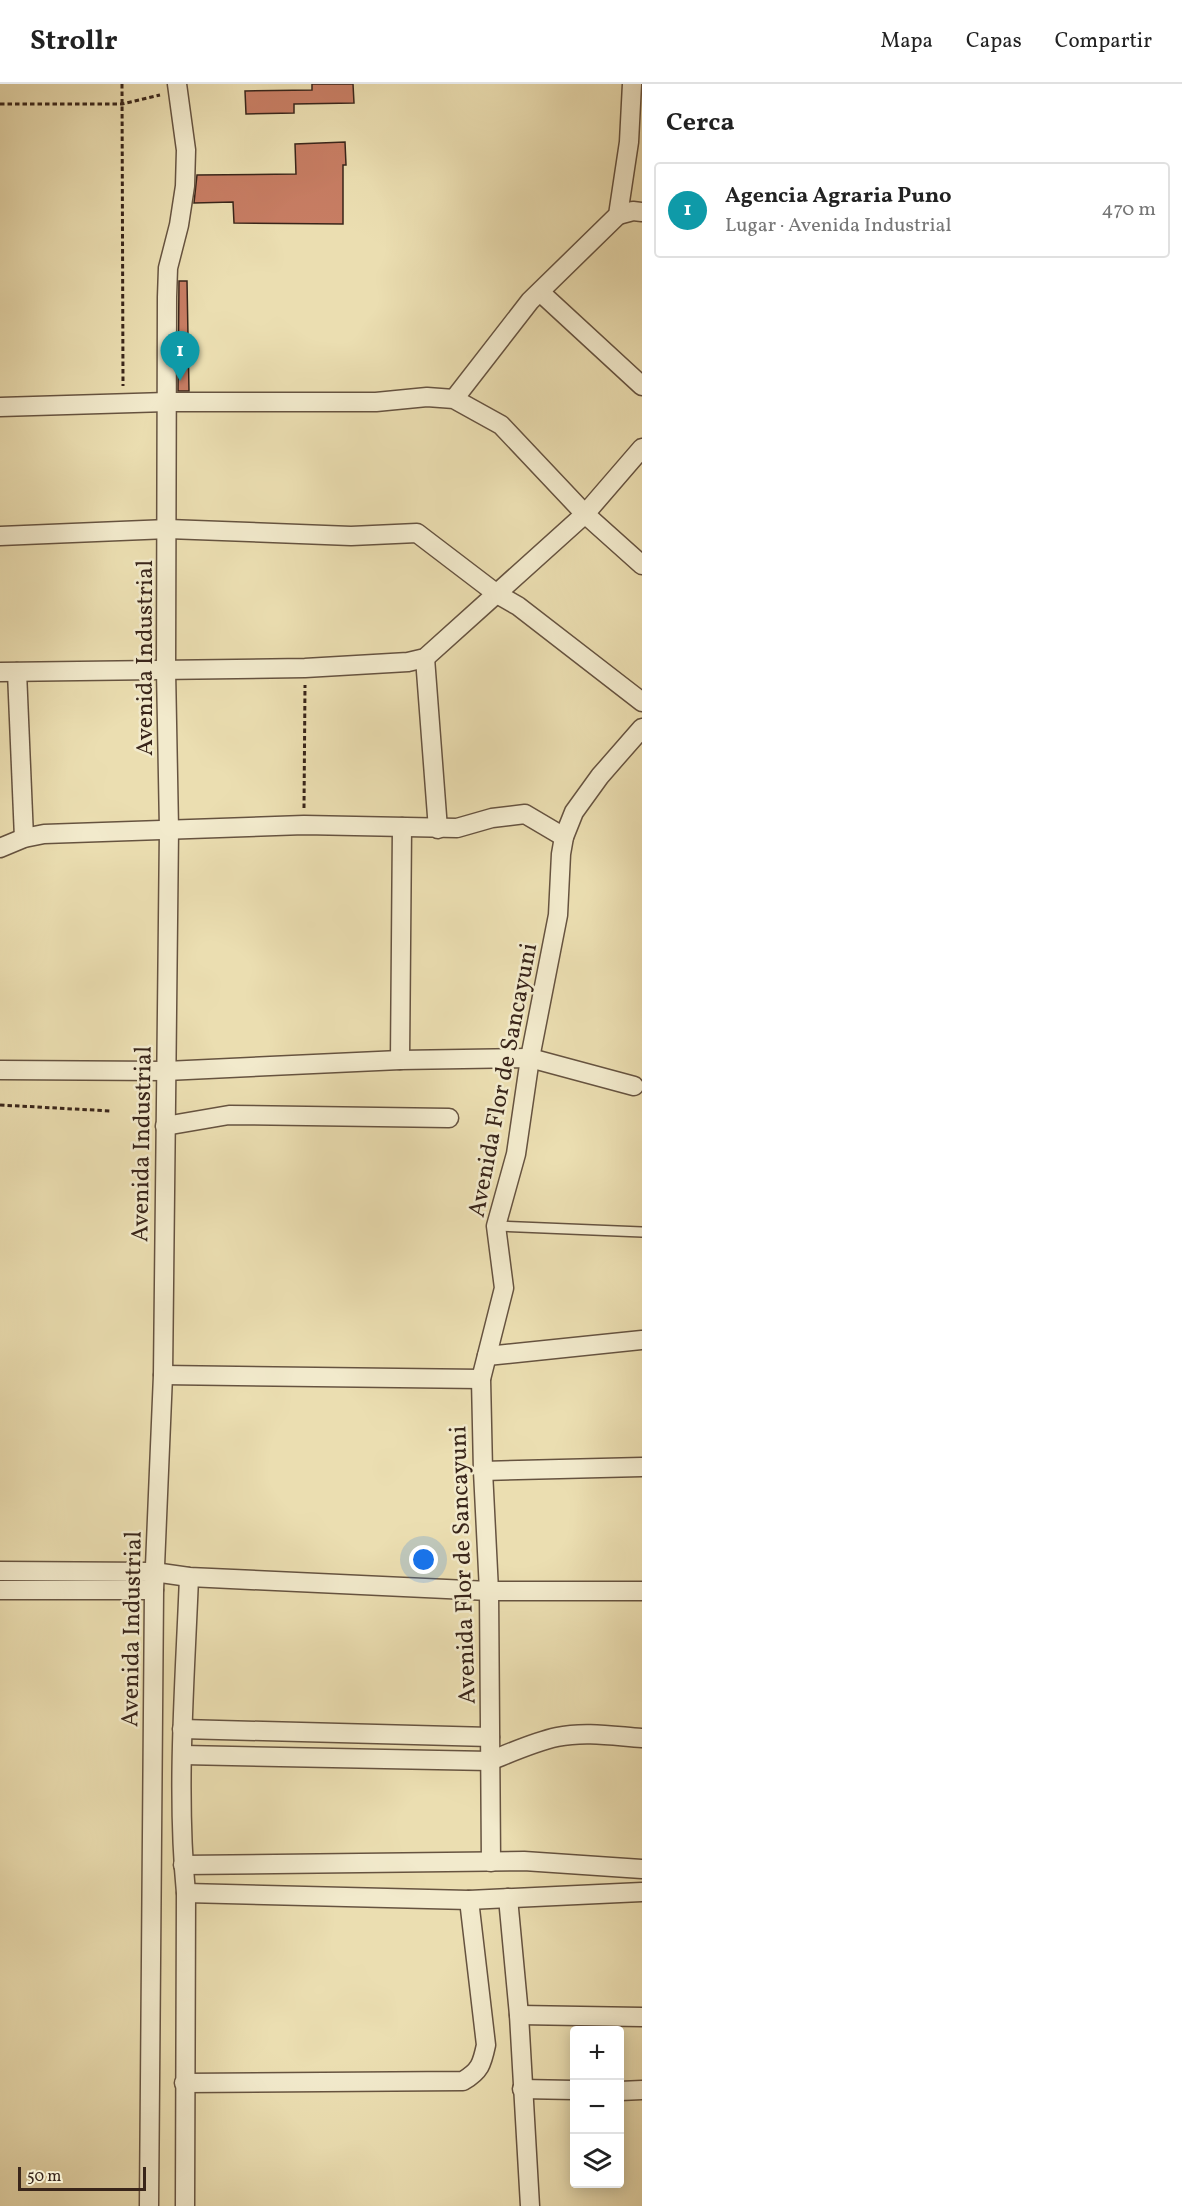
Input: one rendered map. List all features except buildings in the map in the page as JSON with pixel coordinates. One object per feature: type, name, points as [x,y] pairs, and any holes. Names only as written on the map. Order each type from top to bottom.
[{"type":"street","points":[[618,215],[629,142],[632,84]]},
{"type":"street","name":"Avenida Industrial","points":[[149,2206],[154,1581],[163,1375],[169,829],[166,670],[168,268],[179,225],[185,186],[186,150],[177,88]]},
{"type":"street","points":[[454,399],[540,292],[618,215],[633,211],[642,212]]},
{"type":"street","points":[[540,292],[642,386]]},
{"type":"street","points":[[0,407],[167,402],[376,402],[427,397],[454,399],[501,425],[585,514],[642,565]]},
{"type":"street","points":[[24,838],[9,672],[305,668],[408,662],[425,657],[585,514],[642,448]]},
{"type":"street","points":[[0,536],[168,529],[351,536],[417,533],[497,594],[518,606],[642,702]]},
{"type":"street","points":[[425,657],[438,829]]},
{"type":"street","name":"Avenida Flor de Sancayuni","points":[[491,1862],[489,1591],[481,1379],[504,1288],[496,1226],[516,1154],[530,1058],[558,915],[564,837],[574,812],[600,776],[642,728]]},
{"type":"street","points":[[0,848],[24,838],[44,834],[304,825],[438,829],[457,828],[492,818],[525,814],[564,837]]},
{"type":"street","points":[[400,1060],[402,827]]},
{"type":"street","points":[[0,1070],[166,1071],[400,1060],[530,1058],[634,1086]]},
{"type":"street","points":[[165,1126],[229,1115],[448,1118]]},
{"type":"street","points":[[487,1356],[642,1340]]},
{"type":"street","points":[[163,1375],[481,1379]]},
{"type":"street","points":[[483,1472],[642,1467]]},
{"type":"street","points":[[0,1571],[154,1581]]},
{"type":"street","points":[[185,2206],[186,1893],[183,1865],[183,1729],[189,1577]]},
{"type":"street","points":[[0,1590],[189,1577],[489,1591],[642,1591]]},
{"type":"street","points":[[183,1729],[490,1737]]},
{"type":"street","points":[[183,1755],[490,1761],[533,1743],[559,1736],[591,1734],[642,1738]]},
{"type":"street","points":[[183,1865],[524,1861],[642,1869]]},
{"type":"street","points":[[186,1893],[469,1900],[642,1892]]},
{"type":"street","points":[[508,1898],[519,2014],[530,2206]]},
{"type":"street","points":[[184,2083],[462,2081],[475,2074],[482,2063],[486,2045],[469,1900]]},
{"type":"street","points":[[519,2014],[642,2018]]},
{"type":"street","points":[[522,2089],[570,2090]]},
{"type":"street","points":[[624,2091],[642,2090]]},
{"type":"lane","points":[[496,1226],[642,1232]]},
{"type":"path","points":[[122,84],[123,397]]},
{"type":"path","points":[[0,104],[122,104],[177,88]]},
{"type":"path","points":[[304,825],[305,668]]},
{"type":"path","points":[[0,1105],[111,1111]]},
{"type":"place","name":"Agencia Agraria Puno","points":[[180,381]]}]
